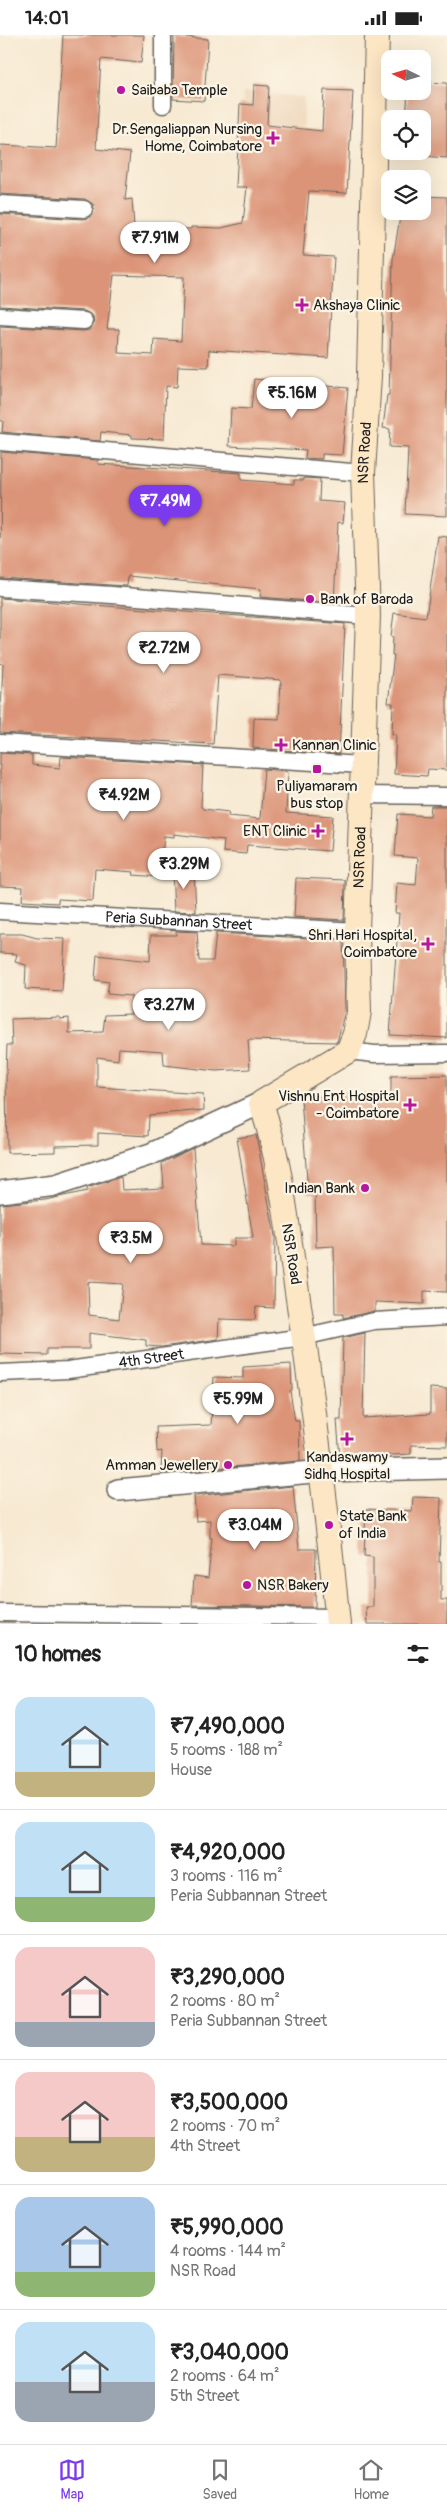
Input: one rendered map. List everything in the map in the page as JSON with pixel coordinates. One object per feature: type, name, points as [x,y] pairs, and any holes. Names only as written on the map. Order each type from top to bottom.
[{"type":"main road","name":"NSR Road","points":[[348,1051],[355,1034],[359,1012],[357,931],[360,795],[368,616],[363,473],[369,376],[377,35]]},
{"type":"main road","points":[[261,1103],[348,1051]]},
{"type":"main road","name":"NSR Road","points":[[261,1103],[276,1158],[304,1337],[323,1471],[338,1620]]},
{"type":"street","points":[[163,35],[163,105]]},
{"type":"street","points":[[0,204],[84,209]]},
{"type":"street","points":[[0,316],[84,321]]},
{"type":"street","points":[[0,442],[363,473]]},
{"type":"street","points":[[0,588],[112,595],[368,616]]},
{"type":"street","points":[[0,743],[362,765]]},
{"type":"street","points":[[360,795],[447,796]]},
{"type":"street","name":"Peria Subbannan Street","points":[[0,911],[357,931]]},
{"type":"street","points":[[348,1051],[375,1054],[447,1053]]},
{"type":"street","points":[[0,1192],[56,1185],[151,1154],[261,1103]]},
{"type":"street","name":"4th Street","points":[[0,1373],[68,1370],[304,1337],[374,1321],[447,1317]]},
{"type":"street","points":[[118,1490],[323,1471],[447,1468]]},
{"type":"street","points":[[0,1613],[338,1620]]},
{"type":"shaded area","name":"Dr.Sengaliappan Nursing Home, Coimbatore","points":[[243,92],[304,97],[304,182],[241,180]]},
{"type":"building","points":[[63,35],[144,35],[141,63],[101,59],[96,149],[130,153],[125,200],[132,199],[134,227],[221,228],[243,223],[247,187],[236,187],[240,104],[253,105],[254,85],[269,86],[267,125],[322,131],[324,90],[353,91],[347,193],[309,191],[303,255],[334,257],[328,358],[209,350],[208,367],[178,366],[177,387],[166,386],[164,439],[132,438],[132,435],[101,432],[100,441],[2,432],[3,421],[0,421],[0,326],[83,331],[89,330],[94,322],[93,316],[85,311],[0,306],[0,214],[83,219],[89,218],[94,210],[93,204],[85,199],[0,194],[0,145],[56,148]],"holes":[[[114,275],[184,277],[181,341],[154,339],[153,355],[118,353],[119,329],[107,329]]]},
{"type":"building","points":[[174,36],[208,39],[204,101],[173,99]]},
{"type":"building","points":[[431,82],[447,83],[447,158],[431,157],[431,110],[407,110],[407,100],[431,100]]},
{"type":"building","points":[[431,196],[447,197],[447,516],[405,514],[408,448],[389,447],[390,429],[383,428],[387,395],[389,395],[393,259],[400,220],[431,220]]},
{"type":"building","points":[[254,379],[348,388],[342,455],[322,454],[322,459],[305,458],[306,450],[229,446],[231,408],[251,409]]},
{"type":"building","points":[[1,452],[98,460],[98,464],[241,473],[241,480],[294,484],[294,480],[304,480],[304,478],[320,479],[319,501],[345,503],[343,523],[338,522],[334,603],[260,597],[261,589],[128,576],[127,586],[0,578]]},
{"type":"building","points":[[438,536],[447,537],[447,770],[428,769],[427,776],[394,774],[396,734],[392,734],[393,703],[388,703],[394,655],[392,655],[393,637],[391,636],[394,613],[426,617]]},
{"type":"building","points":[[0,598],[345,624],[339,754],[253,748],[254,718],[279,719],[281,680],[218,675],[213,744],[0,733],[3,664],[0,663]]},
{"type":"building","points":[[0,753],[32,755],[32,765],[60,768],[61,757],[203,765],[201,807],[203,809],[229,812],[228,816],[260,819],[264,769],[288,771],[286,813],[333,816],[330,851],[247,845],[246,854],[223,852],[224,840],[174,834],[174,837],[164,836],[160,877],[133,875],[134,872],[95,869],[93,901],[58,899],[58,903],[22,901],[23,887],[0,886]]},
{"type":"building","points":[[431,806],[447,806],[447,1038],[390,1035],[399,913],[395,913],[397,883],[416,885],[418,858],[395,856],[398,814],[430,816]]},
{"type":"building","points":[[194,869],[196,912],[174,911],[172,870]]},
{"type":"building","points":[[296,878],[345,880],[344,920],[294,917]]},
{"type":"building","points":[[176,931],[197,932],[199,961],[213,961],[216,933],[343,940],[345,1011],[337,1042],[248,1040],[250,1069],[216,1071],[164,1065],[163,1051],[119,1048],[118,1060],[97,1057],[97,1087],[203,1094],[204,1110],[149,1115],[148,1136],[98,1133],[98,1145],[55,1146],[55,1152],[7,1153],[6,1073],[7,1045],[12,1045],[11,1019],[69,1018],[69,1033],[103,1032],[105,1015],[131,1014],[131,996],[107,994],[109,982],[95,980],[97,955],[150,961],[151,935],[176,935]]},
{"type":"building","points":[[0,934],[22,934],[37,938],[65,939],[62,991],[25,989],[26,965],[15,962],[17,954],[0,953]]},
{"type":"building","points":[[447,1075],[447,1292],[424,1291],[424,1304],[375,1302],[375,1311],[343,1318],[343,1314],[335,1314],[334,1246],[316,1247],[315,1193],[308,1193],[301,1098],[360,1093],[360,1095],[391,1095],[391,1076]]},
{"type":"building","points":[[256,1135],[275,1236],[274,1308],[256,1307],[255,1320],[219,1319],[218,1339],[162,1347],[146,1346],[146,1340],[89,1333],[89,1349],[47,1349],[47,1355],[0,1354],[0,1204],[45,1200],[87,1191],[87,1188],[121,1177],[122,1190],[164,1188],[162,1163],[193,1148],[201,1245],[234,1246],[234,1238],[253,1238],[237,1138]],"holes":[[[88,1282],[123,1284],[119,1319],[89,1315]]]},
{"type":"building","points":[[365,1333],[363,1418],[430,1414],[430,1388],[447,1389],[447,1446],[411,1445],[411,1454],[340,1458],[337,1420],[341,1420],[343,1338]]},
{"type":"building","points":[[291,1364],[292,1390],[290,1391],[295,1421],[299,1421],[300,1461],[161,1473],[162,1451],[157,1452],[156,1427],[211,1425],[214,1377],[243,1378],[243,1367]]},
{"type":"building","points":[[293,1486],[299,1549],[316,1549],[315,1607],[192,1605],[194,1576],[208,1578],[212,1538],[210,1538],[210,1520],[196,1521],[194,1496]]},
{"type":"building","points":[[413,1497],[441,1498],[439,1562],[441,1562],[441,1600],[447,1600],[447,1624],[367,1624],[366,1607],[373,1607],[373,1557],[364,1556],[366,1509],[412,1511]]},
{"type":"place","name":"Saibaba Temple","points":[[121,90]]},
{"type":"place","name":"Dr.Sengaliappan Nursing Home, Coimbatore","points":[[273,138]]},
{"type":"place","name":"Akshaya Clinic","points":[[302,305]]},
{"type":"place","name":"Bank of Baroda","points":[[310,599]]},
{"type":"place","name":"Kannan Clinic","points":[[281,745]]},
{"type":"place","name":"Puliyamaram bus stop","points":[[317,769]]},
{"type":"place","name":"ENT Clinic","points":[[318,831]]},
{"type":"place","name":"Shri Hari Hospital, Coimbatore","points":[[428,944]]},
{"type":"place","name":"Vishnu Ent Hospital - Coimbatore","points":[[410,1105]]},
{"type":"place","name":"Indian Bank","points":[[365,1188]]},
{"type":"place","name":"Kandaswamy Sidhq Hospital","points":[[347,1439]]},
{"type":"place","name":"Amman Jewellery","points":[[228,1465]]},
{"type":"place","name":"State Bank of India","points":[[329,1525]]},
{"type":"place","name":"NSR Bakery","points":[[247,1585]]}]
